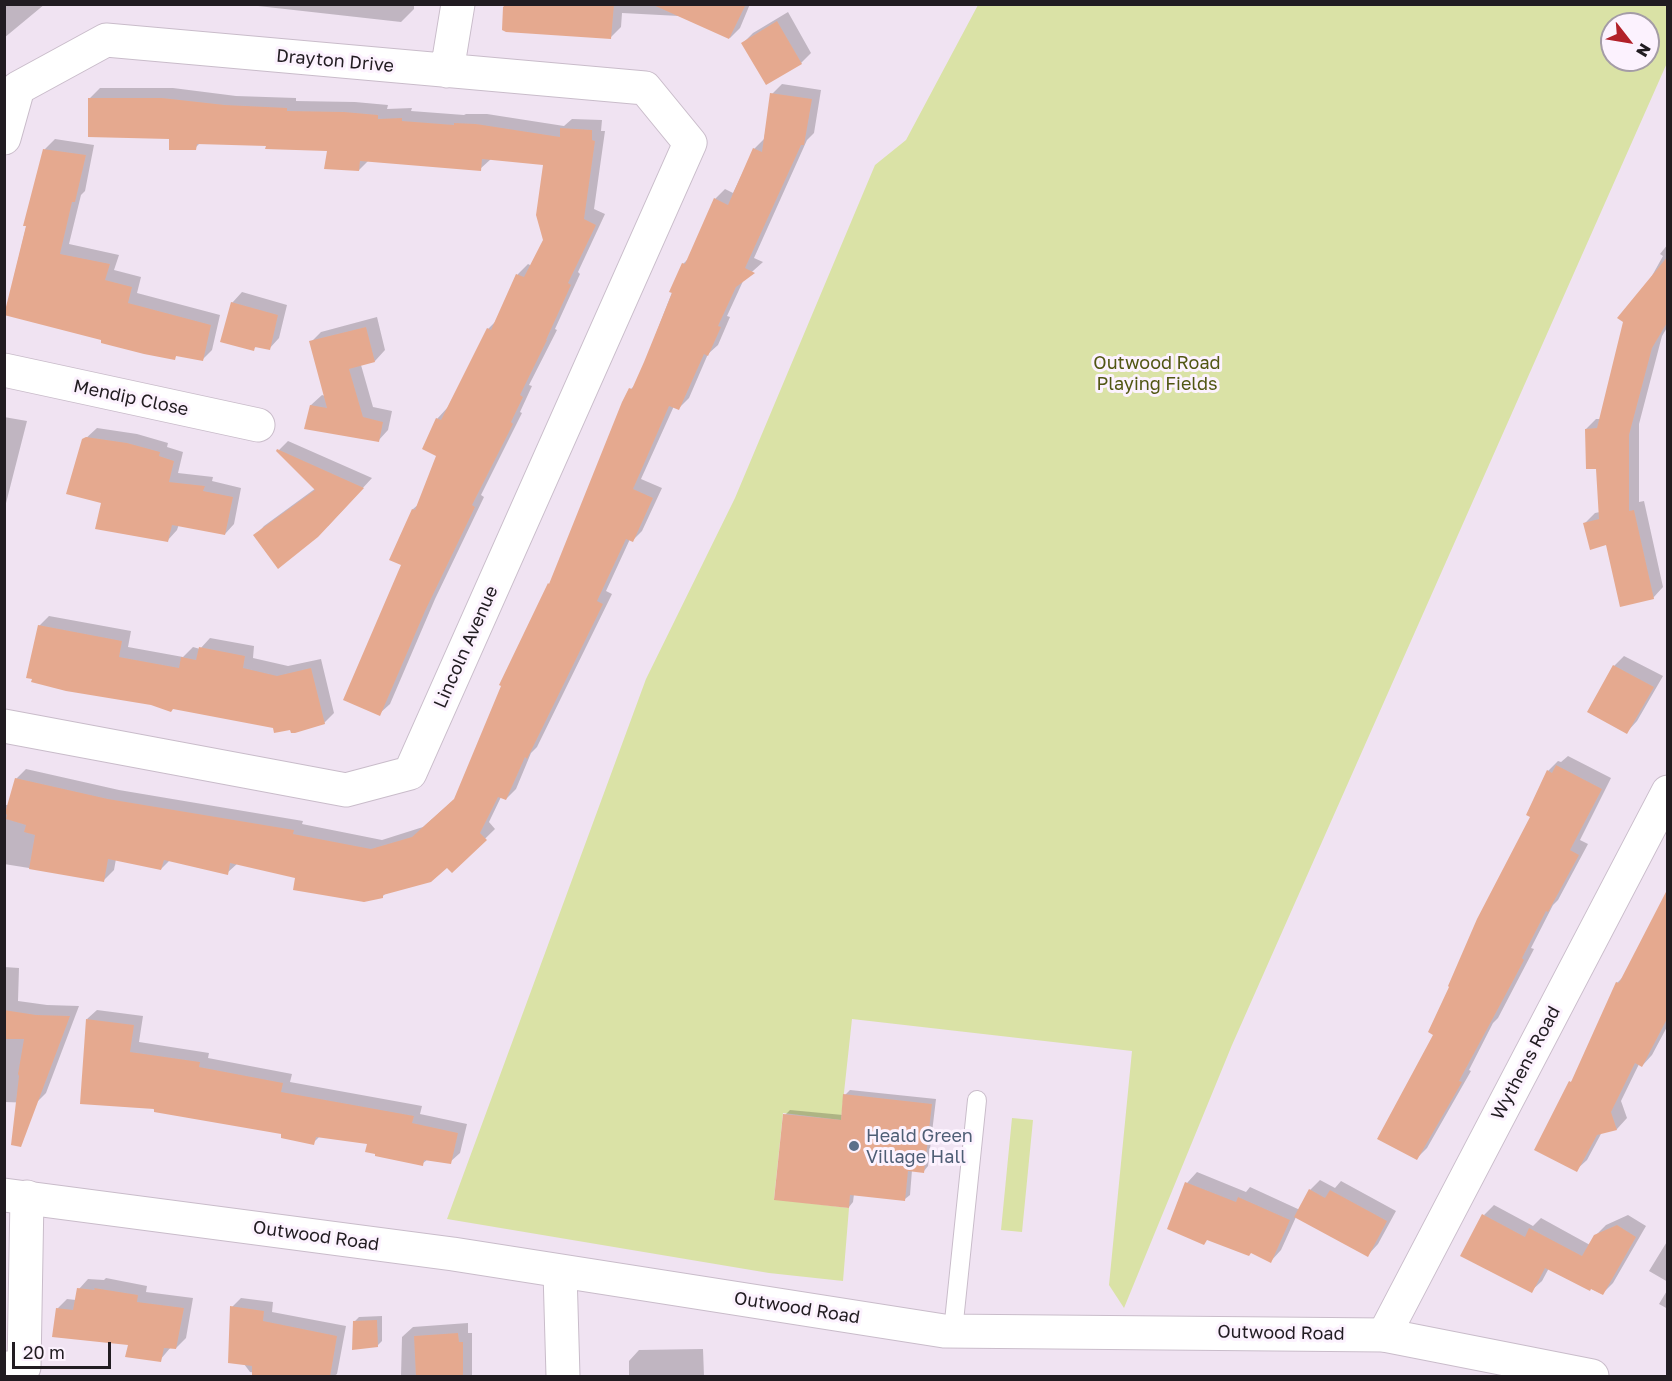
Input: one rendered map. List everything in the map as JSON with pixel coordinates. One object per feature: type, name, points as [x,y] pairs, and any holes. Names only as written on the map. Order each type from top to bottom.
[{"type":"street","points":[[447,71],[458,4]]},
{"type":"street","name":"Drayton Drive","points":[[4,138],[18,88],[106,40],[645,88],[690,142]]},
{"type":"street","name":"Lincoln Avenue","points":[[4,726],[346,790],[410,773],[690,142]]},
{"type":"street","name":"Mendip Close","points":[[4,370],[258,425]]},
{"type":"street","name":"Wythens Road","points":[[1384,1335],[1668,792]]},
{"type":"street","points":[[16,1196],[19,1370]]},
{"type":"street","name":"Outwood Road","points":[[16,1196],[453,1254],[953,1331],[1384,1335],[1592,1377]]},
{"type":"street","points":[[560,1272],[563,1377]]},
{"type":"lane","points":[[953,1331],[977,1100]]},
{"type":"green space","name":"Outwood Road Playing Fields","points":[[978,5],[1667,5],[1667,63],[1232,1045],[1124,1308],[1109,1285],[1132,1051],[852,1019],[841,1120],[783,1113],[774,1199],[849,1208],[843,1281],[769,1273],[447,1219],[646,679],[735,498],[875,165],[906,140]]},
{"type":"green space","points":[[1012,1118],[1033,1120],[1022,1232],[1001,1230]]},
{"type":"building","points":[[506,4],[614,4],[611,39],[506,32],[502,30],[503,7]]},
{"type":"building","points":[[651,4],[746,4],[729,39]]},
{"type":"building","points":[[777,21],[802,64],[766,85],[741,43]]},
{"type":"building","points":[[770,93],[812,99],[804,145],[801,145],[745,268],[755,273],[736,287],[718,326],[721,327],[708,356],[704,354],[679,410],[669,406],[633,489],[653,498],[633,542],[626,539],[597,601],[603,604],[527,759],[525,757],[506,800],[498,797],[480,833],[487,840],[452,873],[447,868],[431,882],[364,902],[293,890],[295,878],[230,863],[228,875],[164,860],[161,870],[108,859],[104,882],[29,869],[35,835],[24,832],[26,825],[6,819],[5,813],[15,778],[108,799],[294,830],[293,834],[371,849],[412,837],[454,799],[501,686],[499,685],[549,584],[622,402],[629,388],[632,389],[644,362],[682,263],[685,264],[714,198],[728,205],[753,148],[762,152]]},
{"type":"building","points":[[88,98],[162,98],[225,105],[287,108],[287,111],[344,112],[378,115],[378,119],[402,118],[402,121],[454,125],[454,123],[476,124],[560,137],[560,128],[592,130],[592,140],[595,141],[584,219],[596,225],[568,283],[571,285],[547,340],[520,395],[523,397],[511,422],[513,424],[472,505],[475,507],[425,611],[380,716],[343,700],[401,565],[389,560],[412,509],[415,510],[436,456],[422,449],[436,418],[441,420],[487,328],[491,330],[516,274],[524,277],[543,240],[536,215],[543,165],[482,159],[481,171],[360,161],[359,171],[324,169],[327,151],[197,144],[196,150],[169,150],[169,139],[88,137]]},
{"type":"building","points":[[43,149],[86,155],[60,254],[110,264],[105,280],[132,287],[128,303],[211,325],[203,361],[176,356],[175,360],[144,354],[101,343],[101,340],[4,315],[26,226],[23,226]]},
{"type":"building","points":[[1668,256],[1668,321],[1652,348],[1629,435],[1629,511],[1634,510],[1654,599],[1620,607],[1606,545],[1590,550],[1583,523],[1599,519],[1596,469],[1586,469],[1585,429],[1597,428],[1623,322],[1617,318]]},
{"type":"building","points":[[231,302],[278,315],[270,350],[255,347],[254,351],[220,342]]},
{"type":"building","points":[[366,327],[375,362],[349,369],[363,417],[383,422],[379,442],[304,429],[310,405],[327,408],[309,341]]},
{"type":"building","points":[[86,437],[127,443],[160,452],[159,456],[174,461],[169,482],[205,486],[203,491],[233,497],[225,535],[172,525],[168,542],[95,529],[101,503],[66,494],[82,439]]},
{"type":"building","points":[[277,449],[364,488],[318,537],[278,569],[253,535],[315,490],[276,451]]},
{"type":"building","points":[[38,625],[122,641],[119,657],[179,668],[181,657],[196,660],[199,647],[245,656],[243,668],[277,676],[311,668],[325,724],[295,733],[291,733],[290,730],[274,733],[273,728],[173,709],[171,712],[151,705],[66,691],[31,682],[32,679],[26,678]]},
{"type":"building","points":[[1613,665],[1654,687],[1627,734],[1587,712]]},
{"type":"building","points":[[1556,765],[1602,789],[1570,850],[1579,855],[1548,912],[1546,911],[1522,958],[1524,960],[1459,1081],[1462,1082],[1417,1160],[1377,1139],[1433,1035],[1428,1032],[1477,919],[1530,817],[1526,815],[1547,770],[1552,773]]},
{"type":"building","points":[[1668,888],[1668,1017],[1642,1067],[1635,1063],[1611,1112],[1617,1130],[1597,1135],[1577,1172],[1534,1150],[1569,1081],[1571,1082],[1616,982],[1619,983]]},
{"type":"building","points":[[4,1010],[36,1015],[70,1016],[21,1147],[11,1145],[24,1039],[4,1039]]},
{"type":"building","points":[[86,1019],[134,1025],[130,1052],[200,1062],[199,1067],[283,1083],[281,1092],[414,1116],[412,1123],[458,1133],[451,1164],[424,1160],[423,1166],[375,1156],[375,1154],[365,1152],[367,1144],[316,1137],[314,1145],[281,1138],[281,1134],[154,1112],[154,1109],[80,1104]]},
{"type":"building","name":"Heald Green Village Hall","points":[[843,1094],[932,1104],[924,1173],[908,1171],[905,1201],[850,1195],[849,1208],[774,1200],[783,1114],[841,1120]]},
{"type":"building","points":[[1185,1182],[1236,1202],[1238,1197],[1290,1220],[1271,1263],[1251,1253],[1249,1256],[1207,1240],[1204,1245],[1167,1229]]},
{"type":"building","points":[[1309,1189],[1325,1198],[1330,1190],[1387,1221],[1368,1257],[1294,1217]]},
{"type":"building","points":[[1482,1214],[1525,1237],[1529,1228],[1582,1256],[1594,1235],[1617,1225],[1636,1237],[1603,1295],[1591,1289],[1590,1291],[1545,1268],[1532,1293],[1460,1256]]},
{"type":"building","points":[[77,1288],[95,1290],[94,1288],[138,1295],[137,1302],[184,1308],[176,1349],[164,1348],[161,1362],[125,1357],[128,1345],[52,1337],[56,1308],[73,1310]]},
{"type":"building","points":[[230,1306],[264,1311],[263,1321],[337,1336],[330,1377],[252,1377],[252,1366],[228,1363]]},
{"type":"building","points":[[377,1320],[378,1347],[352,1350],[353,1321]]},
{"type":"building","points":[[458,1333],[459,1342],[463,1342],[463,1377],[416,1377],[414,1336]]},
{"type":"place","name":"Heald Green Village Hall","points":[[854,1146]]}]
